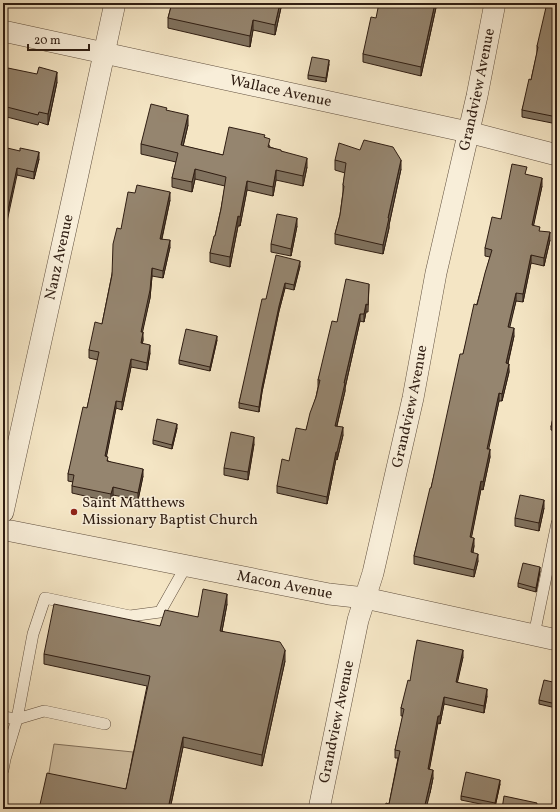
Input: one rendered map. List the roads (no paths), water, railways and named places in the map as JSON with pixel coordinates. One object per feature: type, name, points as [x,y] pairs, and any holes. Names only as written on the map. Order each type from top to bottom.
[{"type":"street","name":"Nanz Avenue","points":[[3,512],[115,3]]},
{"type":"street","name":"Grandview Avenue","points":[[319,809],[358,620],[373,573],[412,398],[436,273],[477,96],[495,3]]},
{"type":"street","name":"Wallace Avenue","points":[[3,31],[468,132],[557,155]]},
{"type":"street","name":"Macon Avenue","points":[[6,529],[329,594],[365,598],[557,640]]},
{"type":"lane","points":[[534,635],[557,524]]},
{"type":"lane","points":[[3,770],[17,719],[32,634],[45,598],[130,616],[160,612],[186,566]]},
{"type":"lane","points":[[3,717],[17,719],[44,711],[105,724]]},
{"type":"place","name":"Saint Matthews Missionary Baptist Church","points":[[74,512]]}]
